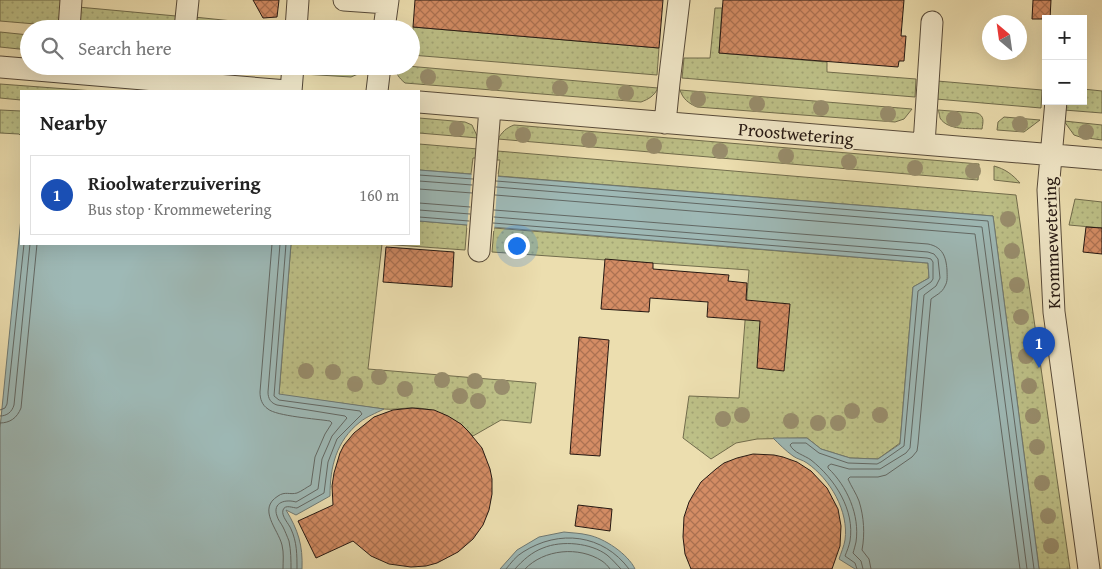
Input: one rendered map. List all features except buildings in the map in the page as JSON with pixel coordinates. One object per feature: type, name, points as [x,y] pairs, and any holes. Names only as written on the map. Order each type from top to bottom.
[{"type":"street","points":[[70,20],[71,0]]},
{"type":"street","points":[[187,20],[188,0]]},
{"type":"street","points":[[297,20],[298,0]]},
{"type":"street","points":[[344,0],[388,2],[385,20]]},
{"type":"street","points":[[665,123],[679,0]]},
{"type":"street","points":[[924,144],[932,22]]},
{"type":"street","points":[[0,67],[20,68]]},
{"type":"street","points":[[187,75],[281,90]]},
{"type":"street","points":[[291,90],[292,75]]},
{"type":"street","points":[[377,90],[379,75]]},
{"type":"street","name":"Proostwetering","points":[[420,102],[1102,159]]},
{"type":"street","name":"Krommewetering","points":[[1056,105],[1048,190],[1054,312],[1089,569]]},
{"type":"street","points":[[479,251],[490,108]]},
{"type":"green space","points":[[0,0],[61,0],[59,20],[20,20],[20,23],[0,21]]},
{"type":"green space","points":[[78,7],[176,16],[176,20],[77,20]]},
{"type":"green space","points":[[715,8],[722,8],[719,53],[827,62],[827,72],[916,79],[915,97],[682,78],[684,58],[710,58]]},
{"type":"green space","points":[[194,17],[223,20],[194,20]]},
{"type":"green space","points":[[420,28],[659,48],[657,75],[420,56]]},
{"type":"green space","points":[[0,32],[20,34],[20,49],[0,47]]},
{"type":"green space","points":[[420,67],[658,88],[651,97],[641,102],[405,83],[398,76],[420,75]]},
{"type":"green space","points":[[319,75],[356,75],[351,77]]},
{"type":"green space","points":[[937,81],[1042,90],[1041,108],[936,99]]},
{"type":"green space","points":[[0,84],[81,90],[20,90],[20,100],[0,98]]},
{"type":"green space","points":[[1087,89],[1102,91],[1102,113],[1064,110],[1065,105],[1087,105]]},
{"type":"green space","points":[[680,90],[912,109],[904,119],[895,122],[697,107],[686,100]]},
{"type":"green space","points":[[0,110],[20,111],[20,135],[0,133]]},
{"type":"green space","points":[[938,110],[980,114],[983,122],[982,129],[959,128],[948,125],[940,118]]},
{"type":"green space","points":[[1004,117],[1040,120],[1024,132],[997,130],[998,122]]},
{"type":"green space","points":[[420,118],[465,122],[472,125],[478,138],[420,133]]},
{"type":"green space","points":[[1064,121],[1102,125],[1102,140],[1074,135]]},
{"type":"green space","points":[[514,125],[979,164],[978,180],[498,139],[504,130]]},
{"type":"green space","points":[[420,144],[478,149],[477,158],[473,158],[471,174],[420,170]]},
{"type":"green space","points":[[497,151],[1016,195],[1070,569],[1039,569],[993,216],[498,176],[500,160],[496,160]]},
{"type":"green space","points":[[994,166],[1008,172],[1020,183],[994,180]]},
{"type":"green space","points":[[1075,199],[1102,202],[1102,228],[1069,225]]},
{"type":"green space","points":[[420,221],[467,225],[465,250],[396,245],[420,245]]},
{"type":"green space","points":[[494,228],[928,263],[929,278],[913,287],[900,443],[878,459],[850,458],[821,449],[807,438],[757,439],[736,443],[711,459],[683,438],[689,396],[739,398],[749,270],[492,252]]},
{"type":"green space","points":[[291,245],[382,245],[368,369],[536,383],[531,423],[501,420],[473,436],[453,419],[437,412],[420,408],[384,409],[279,395]]},
{"type":"water","points":[[420,170],[993,216],[1039,569],[855,569],[839,559],[845,542],[844,518],[841,507],[830,487],[815,470],[785,450],[773,438],[807,438],[821,449],[850,458],[878,459],[900,444],[913,287],[929,278],[928,263],[420,221]]},
{"type":"water","points":[[20,228],[20,245],[291,245],[279,394],[384,409],[362,420],[352,429],[340,446],[331,475],[330,496],[296,515],[286,510],[299,538],[302,552],[302,569],[0,569],[0,428]]},
{"type":"water","points":[[564,532],[585,534],[601,539],[621,552],[635,569],[500,569],[517,550],[539,537]]},
{"type":"pier","points":[[472,171],[498,174],[494,231],[467,228]]},
{"type":"place","name":"Rioolwaterzuivering","points":[[1039,368]]}]
